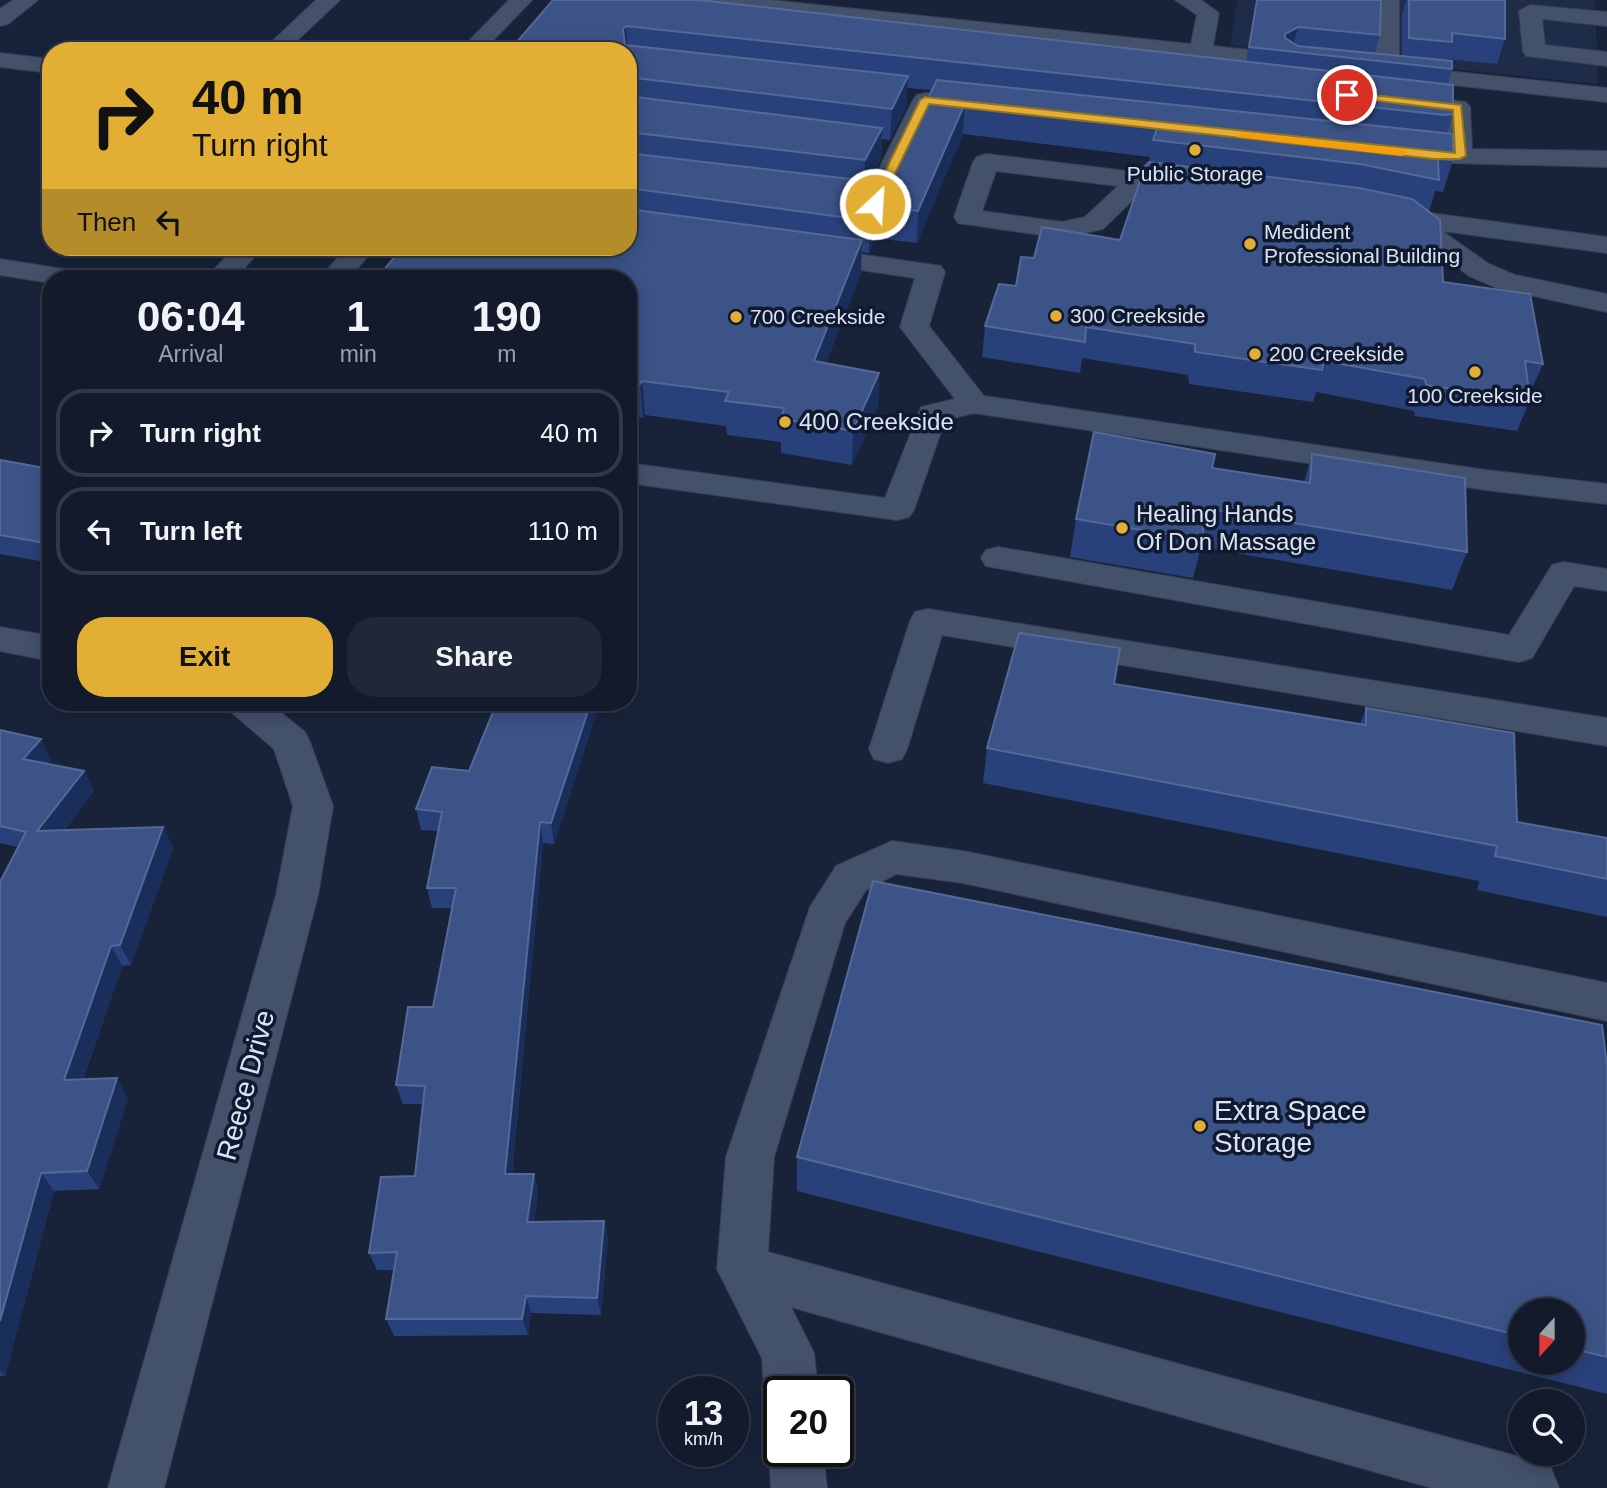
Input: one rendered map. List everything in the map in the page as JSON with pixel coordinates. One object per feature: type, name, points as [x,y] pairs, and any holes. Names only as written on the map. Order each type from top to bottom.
[{"type":"street","points":[[0,19],[27,0]]},
{"type":"street","points":[[283,42],[329,0]]},
{"type":"street","points":[[479,42],[521,0]]},
{"type":"street","points":[[1186,0],[1208,13],[1201,52]]},
{"type":"street","points":[[1387,72],[1388,0]]},
{"type":"street","points":[[1529,5],[1534,51],[1607,59]]},
{"type":"street","points":[[1504,8],[1529,5],[1607,19]]},
{"type":"street","points":[[703,10],[1201,52],[1321,65]]},
{"type":"street","points":[[703,10],[822,34]]},
{"type":"street","points":[[0,60],[42,65]]},
{"type":"street","points":[[1360,69],[1607,95]]},
{"type":"street","points":[[898,97],[1008,109]]},
{"type":"street","points":[[1375,98],[1458,107],[1460,156]]},
{"type":"street","points":[[834,199],[875,204],[925,100]]},
{"type":"street","points":[[873,148],[900,151]]},
{"type":"street","points":[[1379,150],[1460,156],[1499,154],[1607,159]]},
{"type":"street","points":[[1137,181],[1102,217],[1083,226],[1062,230],[967,217],[986,162],[1218,190]]},
{"type":"street","points":[[1363,210],[1410,220],[1607,245]]},
{"type":"street","points":[[1410,220],[1479,270],[1507,282],[1607,303]]},
{"type":"street","points":[[780,251],[931,272],[914,327],[974,404]]},
{"type":"street","points":[[228,270],[241,256]]},
{"type":"street","points":[[341,270],[354,256]]},
{"type":"street","points":[[0,267],[42,274]]},
{"type":"street","points":[[637,474],[897,510],[932,414],[974,404],[1486,480],[1607,494]]},
{"type":"street","points":[[998,558],[1519,649],[1564,573],[1607,580]]},
{"type":"street","points":[[888,749],[928,621],[1607,732]]},
{"type":"street","points":[[0,639],[42,647]]},
{"type":"street","name":"Reece Drive","points":[[136,1488],[297,895],[313,806],[291,742],[254,711]]},
{"type":"street","points":[[790,1376],[788,1353],[742,1269],[750,1157],[825,919],[851,878],[892,857],[962,867],[1607,1002]]},
{"type":"street","points":[[742,1269],[1531,1488]]},
{"type":"street","points":[[797,1467],[799,1488]]},
{"type":"shaded area","points":[[1237,0],[1595,0],[1598,84],[1230,46]]},
{"type":"building","points":[[553,0],[699,0],[1453,85],[1453,114],[626,26],[623,29],[625,42],[517,42]]},
{"type":"building","points":[[1257,0],[1381,0],[1380,35],[1298,27],[1285,34],[1285,38],[1298,46],[1452,61],[1452,69],[1249,47]]},
{"type":"building","points":[[1409,0],[1505,0],[1505,39],[1452,33],[1452,42],[1409,38]]},
{"type":"building","points":[[637,46],[908,76],[892,109],[637,78]]},
{"type":"building","points":[[937,80],[1453,134],[1453,160],[1438,159],[1439,180],[1360,164],[1153,140],[1158,126],[965,103],[918,211],[876,205],[870,221],[637,189],[637,154],[876,182],[886,180]]},
{"type":"building","points":[[637,97],[882,128],[865,160],[637,133]]},
{"type":"building","points":[[1149,162],[1359,188],[1412,199],[1440,220],[1443,282],[1530,294],[1543,364],[1525,361],[1530,400],[1426,385],[1425,379],[1324,361],[1322,370],[1195,352],[1195,344],[1086,327],[1085,342],[985,326],[999,284],[1016,286],[1021,257],[1034,258],[1042,227],[1120,240],[1145,166]]},
{"type":"building","points":[[637,210],[862,240],[814,361],[879,373],[853,431],[781,419],[784,408],[725,401],[729,392],[642,381],[637,383],[637,270],[384,270],[395,256],[637,256]]},
{"type":"building","points":[[1094,432],[1215,454],[1212,468],[1310,483],[1312,454],[1465,478],[1467,552],[1205,508],[1202,540],[1076,519]]},
{"type":"building","points":[[0,460],[42,467],[42,542],[0,535]]},
{"type":"building","points":[[1019,633],[1120,648],[1114,684],[1366,725],[1366,708],[1514,733],[1517,822],[1607,838],[1607,879],[1495,856],[1497,846],[987,748]]},
{"type":"building","points":[[493,711],[588,711],[551,823],[540,822],[505,1174],[534,1174],[527,1222],[604,1221],[597,1298],[526,1296],[522,1319],[386,1319],[397,1252],[369,1253],[381,1177],[415,1176],[425,1086],[396,1085],[408,1007],[433,1007],[456,888],[427,888],[442,812],[416,809],[432,767],[469,771]]},
{"type":"building","points":[[0,730],[41,739],[23,759],[84,771],[37,831],[163,827],[120,945],[111,946],[64,1080],[117,1078],[87,1171],[41,1173],[0,1321],[0,882],[26,832],[0,826]]},
{"type":"building","name":"Extra Space Storage","points":[[873,881],[1602,1025],[1607,1065],[1607,1357],[1586,1352],[1586,1298],[1508,1298],[1508,1333],[797,1157]]},
{"type":"slow traffic","points":[[1240,135],[1402,153]]},
{"type":"place","name":"Public Storage","points":[[1195,150]]},
{"type":"place","name":"Medident Professional Building","points":[[1250,244]]},
{"type":"place","name":"300 Creekside","points":[[1056,316]]},
{"type":"place","name":"700 Creekside","points":[[736,317]]},
{"type":"place","name":"200 Creekside","points":[[1255,354]]},
{"type":"place","name":"100 Creekside","points":[[1475,372]]},
{"type":"place","name":"400 Creekside","points":[[785,422]]},
{"type":"place","name":"Healing Hands Of Don Massage","points":[[1122,528]]},
{"type":"place","name":"Extra Space Storage","points":[[1200,1126]]},
{"type":"route","points":[[875,204],[925,100],[1434,156],[1460,156],[1458,107],[1347,95]]}]
